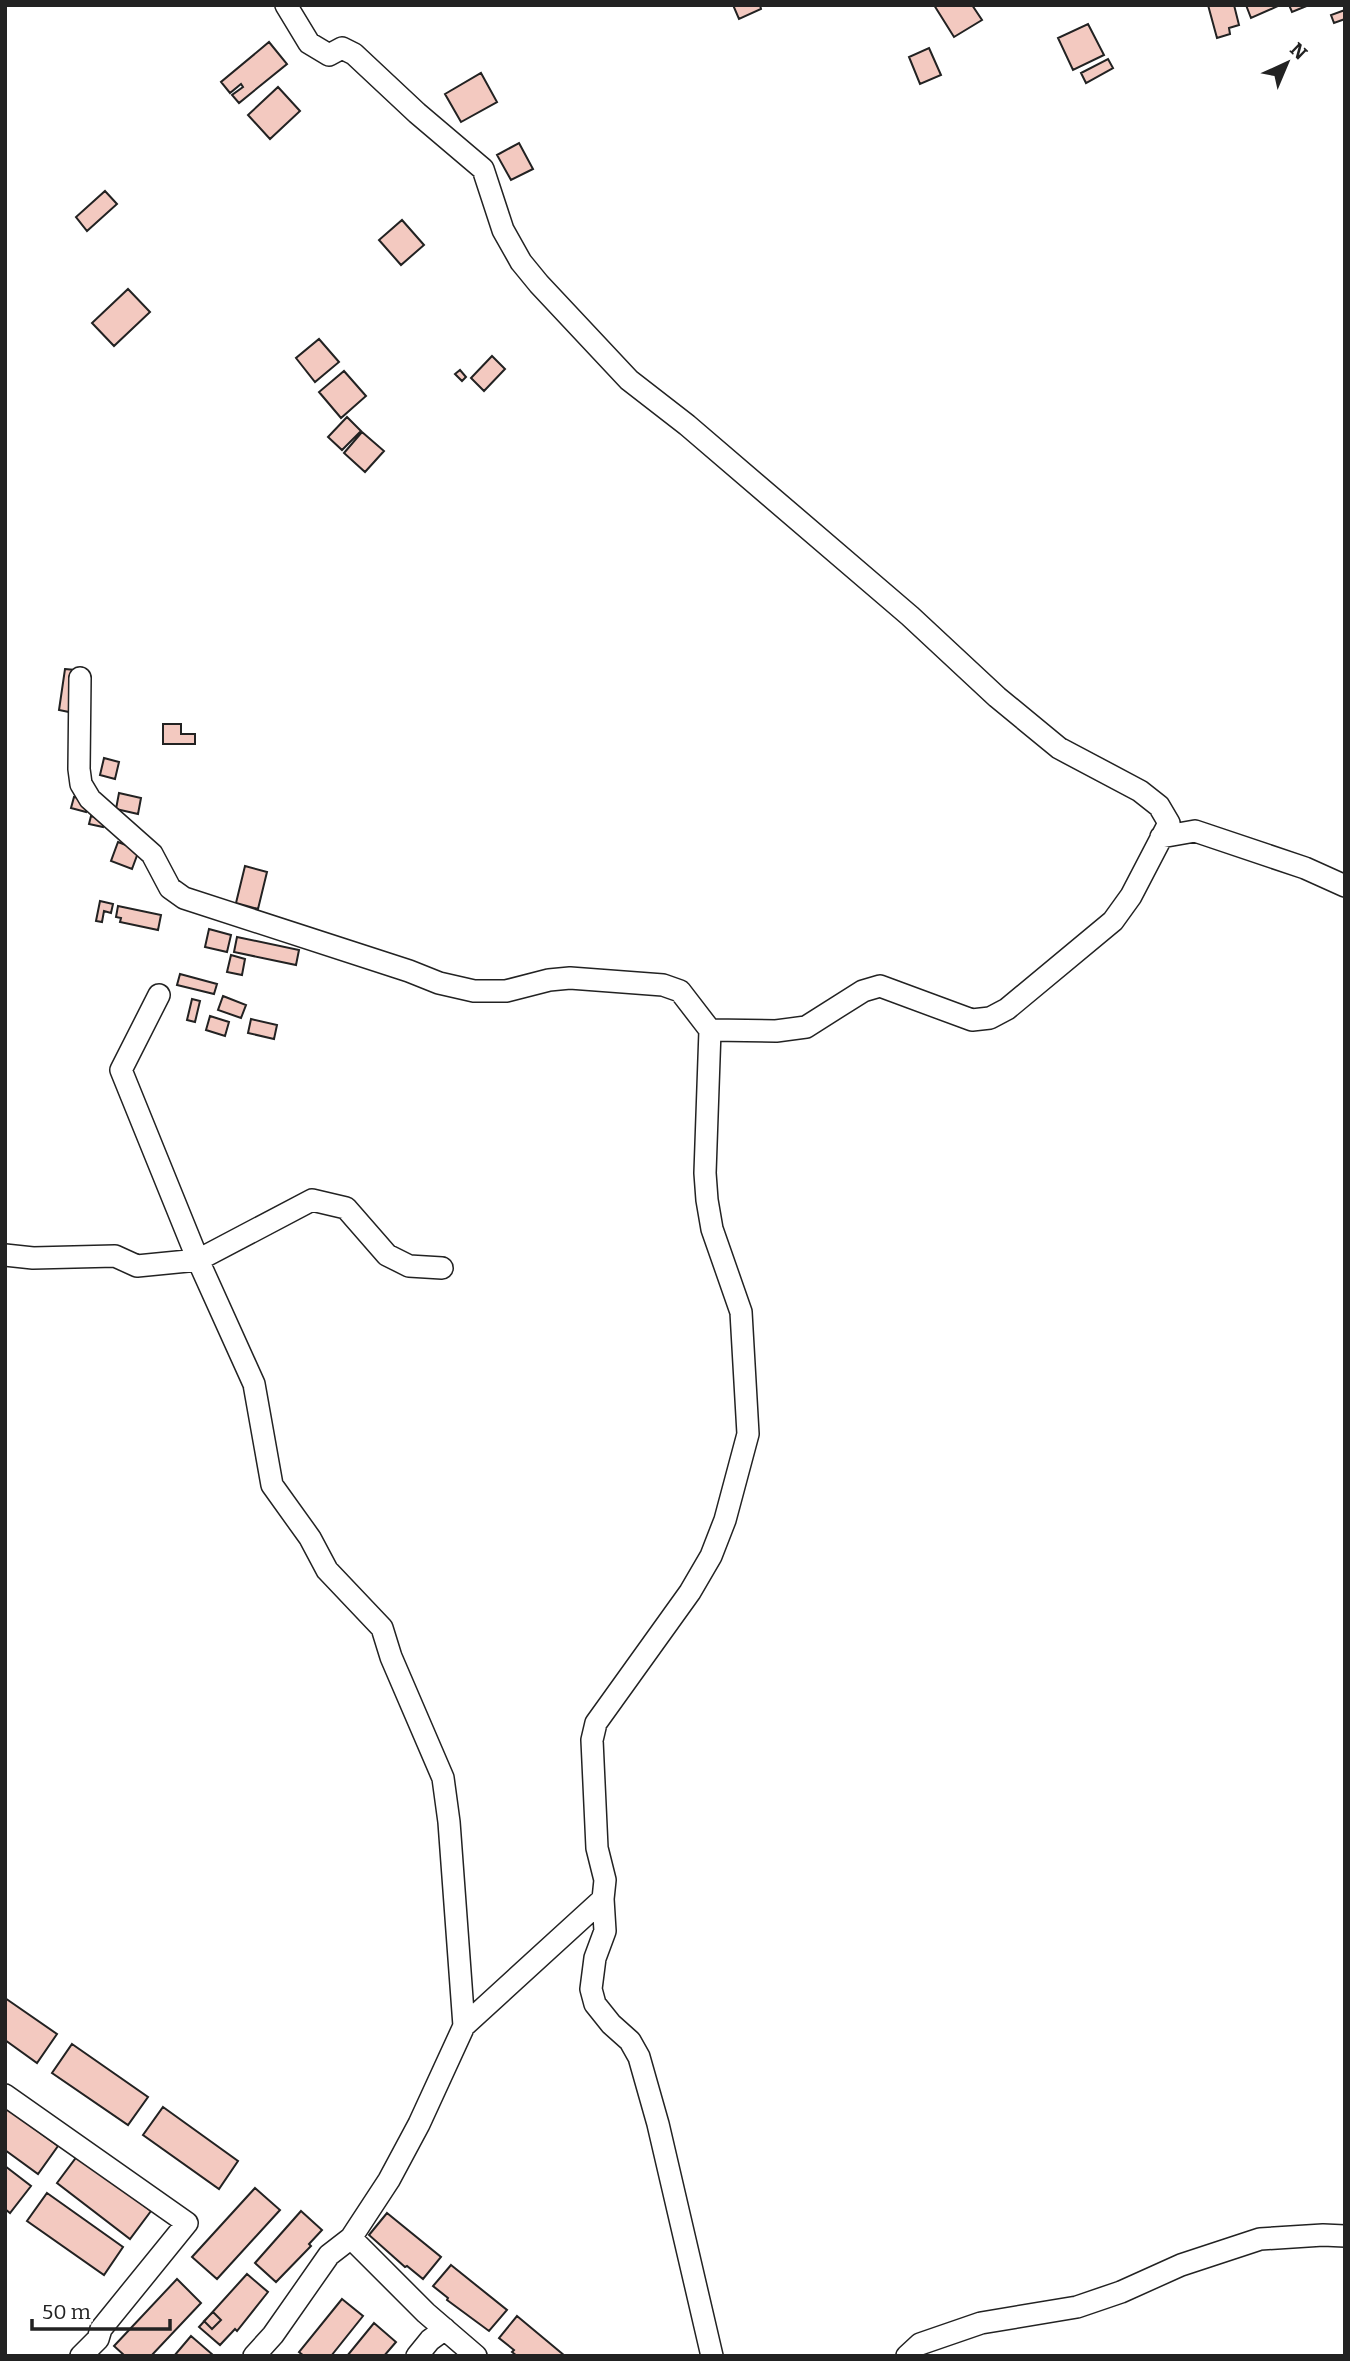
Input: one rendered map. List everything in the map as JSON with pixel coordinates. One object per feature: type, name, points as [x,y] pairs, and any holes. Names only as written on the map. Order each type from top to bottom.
[{"type":"street","points":[[286,5],[309,43],[329,55],[342,48],[354,54],[417,113],[483,169],[503,230],[521,261],[539,284],[629,380],[687,425],[910,616],[997,697],[1059,748],[1140,791],[1159,806],[1169,823],[1131,896],[1113,921],[1007,1009],[990,1018],[972,1020],[880,986],[863,991],[806,1027],[776,1031],[710,1030]]},
{"type":"street","points":[[80,678],[81,783],[90,799],[152,854],[170,888],[184,898],[396,966],[439,983],[474,991],[506,991],[570,978],[663,985],[680,991],[710,1030],[705,1173],[707,1200],[712,1229],[741,1312],[748,1434],[725,1520],[711,1556],[690,1592],[596,1723],[592,1740],[597,1848],[605,1880],[605,1931],[595,1958],[591,1989],[595,2004],[611,2024],[630,2041],[639,2057],[658,2124],[712,2356]]},
{"type":"street","points":[[1161,837],[1195,831],[1305,868],[1345,886]]},
{"type":"street","points":[[159,995],[121,1070],[198,1259],[254,1384],[272,1485],[310,1538],[327,1570],[382,1628],[391,1657],[443,1778],[449,1822],[464,2026]]},
{"type":"street","points":[[5,1255],[33,1258],[115,1256],[137,1266],[198,1259],[312,1200],[346,1208],[387,1255],[409,1266],[442,1268]]},
{"type":"street","points":[[254,2356],[273,2335],[329,2255],[351,2238],[389,2180],[419,2124],[464,2026],[603,1899]]},
{"type":"street","points":[[5,2095],[187,2223],[101,2329],[98,2339],[81,2356]]},
{"type":"street","points":[[907,2356],[919,2344],[981,2322],[1077,2306],[1121,2292],[1181,2265],[1260,2239],[1345,2236]]},
{"type":"street","points":[[351,2238],[444,2329],[476,2356]]},
{"type":"street","points":[[417,2356],[430,2340],[444,2329]]},
{"type":"building","points":[[733,5],[760,5],[761,9],[739,19]]},
{"type":"building","points":[[934,5],[972,5],[982,20],[954,37]]},
{"type":"building","points":[[1208,5],[1234,5],[1239,25],[1229,28],[1230,34],[1217,38]]},
{"type":"building","points":[[1246,5],[1277,5],[1278,6],[1251,18]]},
{"type":"building","points":[[1289,5],[1309,5],[1292,12]]},
{"type":"building","points":[[1345,10],[1345,19],[1334,23],[1331,15]]},
{"type":"building","points":[[1088,24],[1104,55],[1073,70],[1058,38]]},
{"type":"building","points":[[269,42],[287,64],[239,103],[232,95],[243,87],[241,84],[230,93],[221,82]]},
{"type":"building","points":[[929,48],[941,75],[920,84],[909,57]]},
{"type":"building","points":[[1108,59],[1113,68],[1086,83],[1081,73]]},
{"type":"building","points":[[481,73],[497,102],[461,122],[445,94]]},
{"type":"building","points":[[278,87],[300,111],[270,139],[248,115]]},
{"type":"building","points":[[519,143],[533,169],[511,180],[497,155]]},
{"type":"building","points":[[105,191],[117,204],[87,231],[76,217]]},
{"type":"building","points":[[402,220],[424,245],[401,265],[379,240]]},
{"type":"building","points":[[128,289],[150,312],[114,346],[92,323]]},
{"type":"building","points":[[319,339],[339,362],[315,382],[296,358]]},
{"type":"building","points":[[492,356],[505,369],[484,391],[471,378]]},
{"type":"building","points":[[460,370],[466,377],[462,381],[455,374]]},
{"type":"building","points":[[344,371],[366,396],[341,418],[319,392]]},
{"type":"building","points":[[347,417],[361,431],[342,450],[328,437]]},
{"type":"building","points":[[362,432],[384,451],[365,472],[344,453]]},
{"type":"building","points":[[65,669],[75,670],[69,712],[59,710]]},
{"type":"building","points":[[163,724],[181,724],[181,734],[195,734],[195,744],[163,744]]},
{"type":"building","points":[[104,758],[119,762],[115,779],[100,775]]},
{"type":"building","points":[[119,793],[141,798],[138,814],[116,809]]},
{"type":"building","points":[[74,797],[89,800],[86,812],[71,808]]},
{"type":"building","points":[[91,816],[105,820],[103,827],[89,824]]},
{"type":"building","points":[[118,842],[139,850],[132,869],[111,861]]},
{"type":"building","points":[[245,866],[267,872],[258,909],[236,903]]},
{"type":"building","points":[[100,901],[113,904],[111,913],[104,911],[102,922],[96,921]]},
{"type":"building","points":[[118,906],[161,915],[158,930],[120,922],[121,918],[116,917]]},
{"type":"building","points":[[209,929],[231,935],[227,952],[205,947]]},
{"type":"building","points":[[237,937],[299,950],[296,965],[234,952]]},
{"type":"building","points":[[231,955],[245,959],[242,975],[227,972]]},
{"type":"building","points":[[180,974],[217,984],[214,994],[177,985]]},
{"type":"building","points":[[223,996],[246,1005],[241,1018],[218,1010]]},
{"type":"building","points":[[192,999],[200,1001],[195,1022],[187,1020]]},
{"type":"building","points":[[210,1016],[229,1022],[225,1036],[206,1030]]},
{"type":"building","points":[[251,1019],[277,1025],[274,1039],[248,1033]]},
{"type":"building","points":[[5,1998],[57,2034],[37,2063],[5,2040]]},
{"type":"building","points":[[72,2044],[148,2097],[128,2125],[52,2073]]},
{"type":"building","points":[[5,2107],[58,2146],[38,2174],[5,2150]]},
{"type":"building","points":[[163,2107],[238,2161],[219,2189],[143,2135]]},
{"type":"building","points":[[78,2155],[151,2211],[130,2239],[57,2183]]},
{"type":"building","points":[[5,2166],[31,2186],[10,2213],[5,2209]]},
{"type":"building","points":[[255,2188],[280,2210],[217,2279],[192,2257]]},
{"type":"building","points":[[47,2193],[123,2247],[104,2275],[27,2221]]},
{"type":"building","points":[[301,2211],[322,2230],[309,2244],[311,2246],[276,2282],[255,2263]]},
{"type":"building","points":[[387,2213],[441,2257],[423,2279],[369,2235]]},
{"type":"building","points":[[451,2265],[507,2310],[489,2331],[447,2300],[448,2298],[433,2286]]},
{"type":"building","points":[[247,2274],[268,2292],[237,2331],[235,2329],[220,2345],[199,2327]]},
{"type":"building","points":[[177,2279],[201,2303],[151,2356],[125,2356],[114,2346]]},
{"type":"building","points":[[342,2299],[363,2316],[331,2356],[304,2356],[299,2352]]},
{"type":"building","points":[[213,2312],[221,2320],[212,2329],[204,2321]]},
{"type":"building","points":[[517,2316],[565,2356],[517,2356],[512,2352],[514,2350],[499,2338]]},
{"type":"building","points":[[374,2323],[396,2342],[384,2356],[347,2356]]},
{"type":"building","points":[[191,2336],[213,2355],[174,2356]]}]
